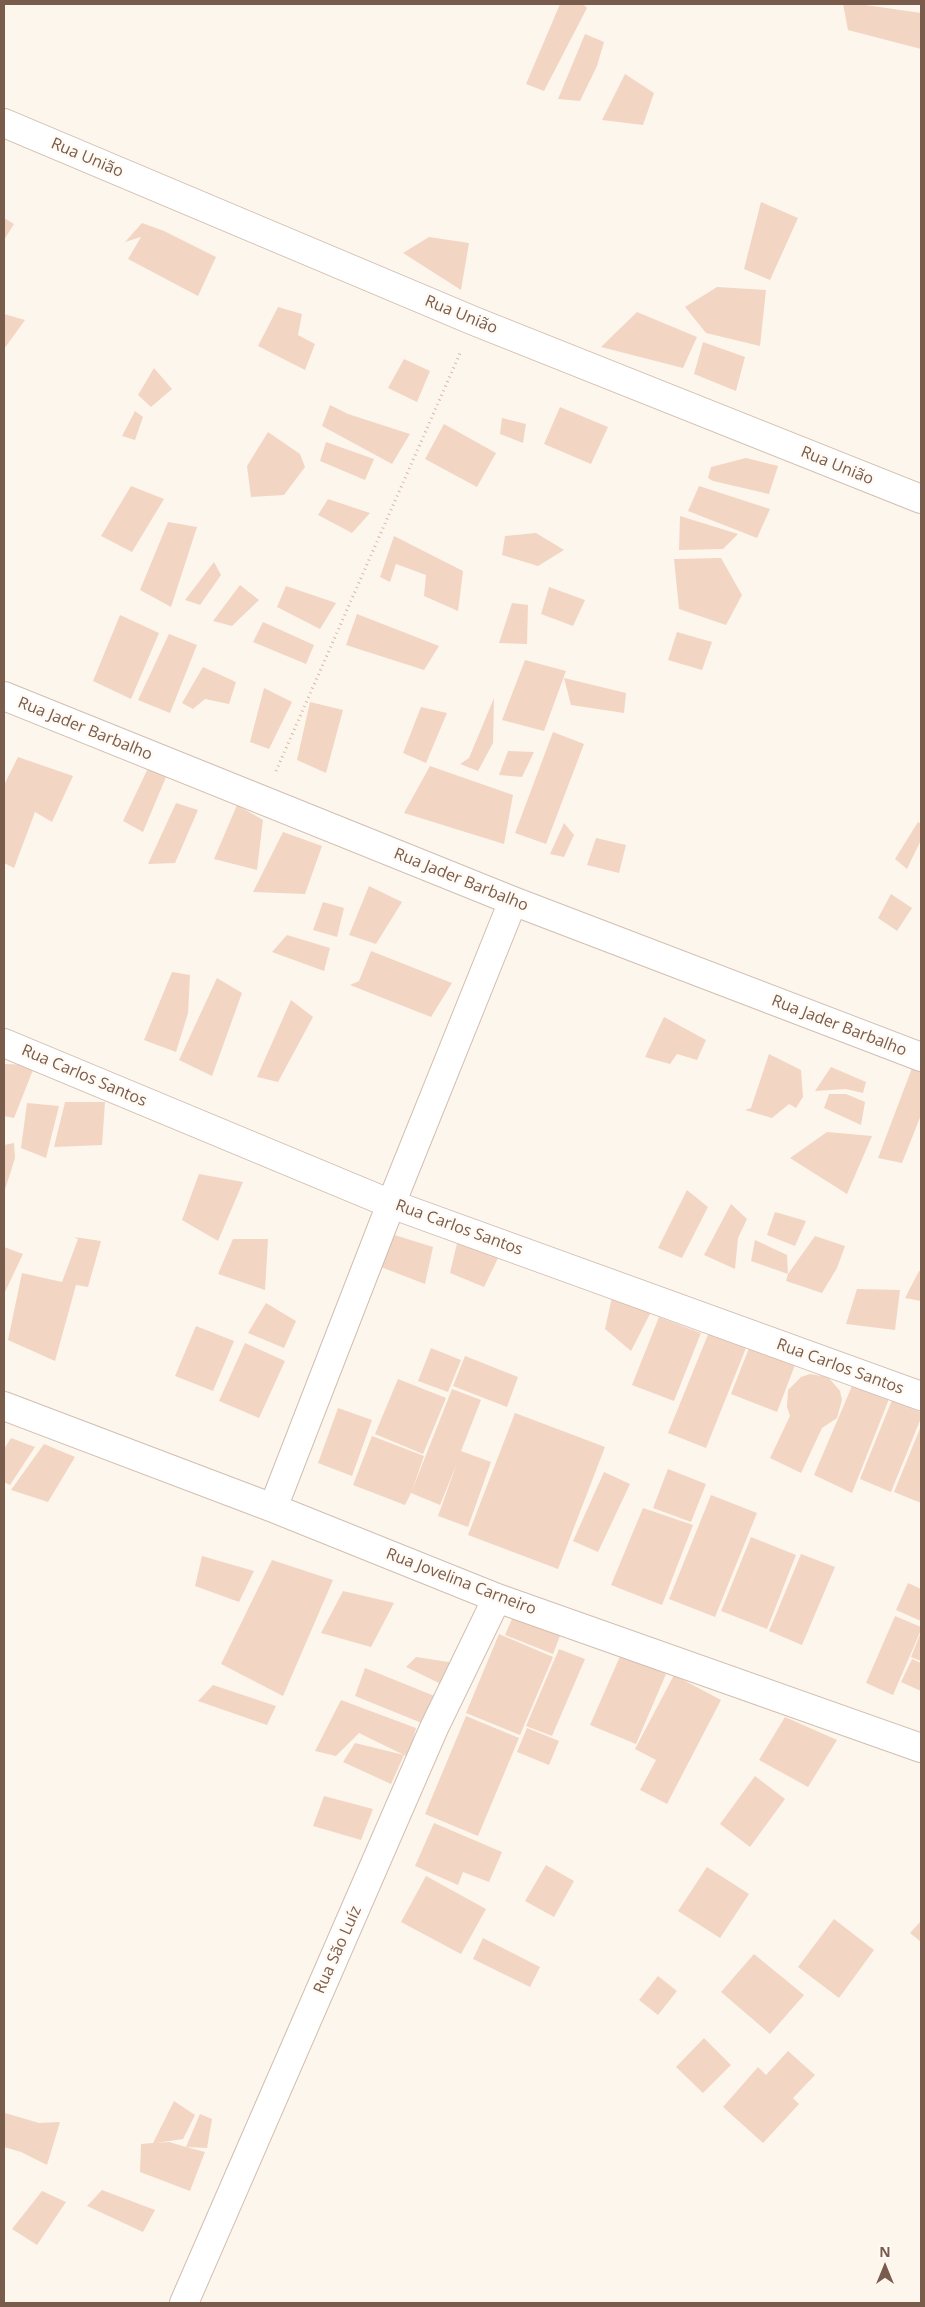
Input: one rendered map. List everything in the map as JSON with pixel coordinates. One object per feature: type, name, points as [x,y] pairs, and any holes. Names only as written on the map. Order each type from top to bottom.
[{"type":"street","name":"Rua União","points":[[4,123],[474,321],[921,499]]},
{"type":"street","name":"Rua Jader Barbalho","points":[[4,696],[513,901],[921,1057]]},
{"type":"street","points":[[273,1508],[391,1204],[513,901]]},
{"type":"street","name":"Rua Carlos Santos","points":[[4,1043],[391,1204],[921,1396]]},
{"type":"street","name":"Rua Jovelina Carneiro","points":[[4,1406],[273,1508],[497,1598],[921,1748]]},
{"type":"street","name":"Rua São Luíz","points":[[184,2303],[434,1728],[497,1598]]},
{"type":"path","points":[[263,800],[474,321]]},
{"type":"building","points":[[560,4],[583,4],[587,8],[544,91],[526,84]]},
{"type":"building","points":[[843,4],[859,4],[921,13],[921,49],[848,30]]},
{"type":"building","points":[[585,34],[604,42],[597,66],[580,101],[558,99]]},
{"type":"building","points":[[625,74],[654,93],[643,125],[602,120]]},
{"type":"building","points":[[761,202],[798,218],[770,280],[744,269]]},
{"type":"building","points":[[4,218],[14,224],[4,240]]},
{"type":"building","points":[[142,223],[164,231],[216,257],[198,296],[128,259],[141,237],[125,242]]},
{"type":"building","points":[[429,237],[469,243],[461,290],[403,253]]},
{"type":"building","points":[[717,287],[766,290],[760,346],[706,333],[685,307]]},
{"type":"building","points":[[278,307],[302,314],[298,335],[315,344],[305,370],[258,346]]},
{"type":"building","points":[[637,312],[697,337],[683,368],[601,347]]},
{"type":"building","points":[[4,314],[25,320],[4,349]]},
{"type":"building","points":[[703,342],[745,357],[736,391],[694,374]]},
{"type":"building","points":[[404,359],[430,371],[417,402],[388,388]]},
{"type":"building","points":[[154,368],[172,389],[151,407],[138,395]]},
{"type":"building","points":[[330,405],[348,414],[410,434],[392,464],[322,426]]},
{"type":"building","points":[[560,407],[608,427],[591,464],[544,444]]},
{"type":"building","points":[[135,411],[143,417],[135,440],[122,436]]},
{"type":"building","points":[[502,418],[526,424],[523,443],[500,434]]},
{"type":"building","points":[[444,424],[496,453],[477,487],[425,459]]},
{"type":"building","points":[[268,432],[300,454],[305,467],[284,495],[251,497],[247,466]]},
{"type":"building","points":[[326,442],[374,459],[365,480],[320,461]]},
{"type":"building","points":[[746,458],[778,466],[769,494],[713,481],[708,478],[711,467]]},
{"type":"building","points":[[131,486],[164,499],[132,552],[101,536]]},
{"type":"building","points":[[699,486],[770,509],[757,538],[688,511]]},
{"type":"building","points":[[328,499],[370,513],[352,533],[318,515]]},
{"type":"building","points":[[680,516],[738,534],[723,549],[679,550]]},
{"type":"building","points":[[168,522],[197,527],[171,607],[140,590]]},
{"type":"building","points":[[536,533],[564,550],[538,566],[502,555],[505,536]]},
{"type":"building","points":[[394,536],[463,571],[458,611],[424,596],[426,575],[396,564],[390,582],[380,577]]},
{"type":"building","points":[[721,558],[742,595],[726,625],[679,609],[674,559]]},
{"type":"building","points":[[214,562],[221,575],[200,605],[185,600]]},
{"type":"building","points":[[240,585],[259,600],[232,626],[213,621]]},
{"type":"building","points":[[286,586],[336,603],[320,629],[277,607]]},
{"type":"building","points":[[549,587],[585,600],[573,626],[541,614]]},
{"type":"building","points":[[512,603],[528,605],[527,644],[499,643]]},
{"type":"building","points":[[357,614],[439,646],[424,670],[346,645]]},
{"type":"building","points":[[120,615],[159,633],[131,699],[93,681]]},
{"type":"building","points":[[263,622],[314,645],[306,664],[253,642]]},
{"type":"building","points":[[677,632],[712,642],[702,670],[668,660]]},
{"type":"building","points":[[169,634],[197,645],[170,713],[138,700]]},
{"type":"building","points":[[525,660],[566,671],[544,731],[502,720]]},
{"type":"building","points":[[203,667],[236,682],[229,704],[205,699],[193,709],[182,703]]},
{"type":"building","points":[[564,678],[626,693],[624,713],[571,705]]},
{"type":"building","points":[[264,688],[292,702],[269,749],[250,742]]},
{"type":"building","points":[[494,698],[493,743],[478,771],[460,764],[469,758]]},
{"type":"building","points":[[310,702],[343,710],[326,773],[297,760]]},
{"type":"building","points":[[421,707],[447,713],[426,763],[403,753]]},
{"type":"building","points":[[553,732],[584,744],[546,844],[515,833]]},
{"type":"building","points":[[508,751],[534,752],[522,777],[499,775]]},
{"type":"building","points":[[18,757],[73,776],[52,822],[35,812],[14,868],[4,863],[4,785]]},
{"type":"building","points":[[149,766],[166,777],[143,832],[123,821]]},
{"type":"building","points":[[430,766],[513,795],[504,844],[404,813]]},
{"type":"building","points":[[176,803],[198,810],[175,863],[148,864]]},
{"type":"building","points":[[237,805],[263,820],[257,870],[214,859]]},
{"type":"building","points":[[918,822],[921,824],[921,840],[907,869],[895,859]]},
{"type":"building","points":[[564,823],[574,835],[564,857],[550,854]]},
{"type":"building","points":[[283,832],[322,846],[305,894],[253,892]]},
{"type":"building","points":[[596,838],[626,845],[619,873],[587,865]]},
{"type":"building","points":[[369,886],[402,902],[376,944],[349,935]]},
{"type":"building","points":[[891,894],[912,908],[897,931],[878,918]]},
{"type":"building","points":[[323,902],[344,908],[337,937],[313,930]]},
{"type":"building","points":[[287,935],[330,948],[324,971],[272,952]]},
{"type":"building","points":[[371,951],[452,983],[431,1017],[350,985],[359,981]]},
{"type":"building","points":[[172,972],[190,975],[188,1013],[176,1052],[144,1040]]},
{"type":"building","points":[[217,978],[242,993],[212,1076],[179,1060]]},
{"type":"building","points":[[291,1000],[313,1017],[278,1082],[257,1077]]},
{"type":"building","points":[[664,1017],[706,1040],[697,1060],[677,1054],[670,1064],[645,1057]]},
{"type":"building","points":[[769,1054],[801,1070],[803,1097],[796,1108],[789,1104],[772,1118],[745,1110],[751,1108]]},
{"type":"building","points":[[4,1064],[35,1065],[14,1118],[4,1116]]},
{"type":"building","points":[[831,1067],[866,1082],[863,1093],[846,1089],[815,1091]]},
{"type":"building","points":[[912,1068],[921,1070],[921,1115],[902,1163],[878,1158]]},
{"type":"building","points":[[829,1094],[846,1094],[865,1102],[861,1125],[824,1108]]},
{"type":"building","points":[[65,1102],[105,1102],[102,1145],[54,1147]]},
{"type":"building","points":[[27,1103],[59,1106],[46,1158],[21,1148]]},
{"type":"building","points":[[827,1132],[872,1136],[847,1194],[790,1158]]},
{"type":"building","points":[[14,1143],[15,1158],[4,1193],[4,1145]]},
{"type":"building","points":[[199,1174],[243,1182],[218,1241],[182,1220]]},
{"type":"building","points":[[687,1190],[708,1207],[682,1258],[658,1248]]},
{"type":"building","points":[[731,1204],[747,1219],[738,1238],[735,1269],[704,1255]]},
{"type":"building","points":[[775,1212],[806,1221],[795,1246],[767,1235]]},
{"type":"building","points":[[385,1232],[433,1247],[425,1284],[373,1264]]},
{"type":"building","points":[[815,1236],[845,1246],[837,1268],[822,1293],[786,1281],[788,1274]]},
{"type":"building","points":[[74,1237],[101,1241],[88,1287],[76,1285],[55,1361],[8,1340],[22,1273],[62,1282],[78,1239]]},
{"type":"building","points":[[233,1239],[268,1239],[265,1290],[218,1274]]},
{"type":"building","points":[[458,1239],[501,1252],[484,1287],[450,1273]]},
{"type":"building","points":[[755,1240],[787,1255],[788,1274],[751,1261]]},
{"type":"building","points":[[4,1247],[23,1254],[4,1294]]},
{"type":"building","points":[[919,1271],[921,1271],[921,1301],[905,1298]]},
{"type":"building","points":[[857,1289],[900,1290],[895,1330],[846,1324]]},
{"type":"building","points":[[612,1297],[652,1310],[631,1351],[605,1329]]},
{"type":"building","points":[[266,1303],[296,1321],[284,1348],[248,1333]]},
{"type":"building","points":[[659,1317],[701,1333],[674,1401],[632,1385]]},
{"type":"building","points":[[196,1326],[234,1341],[213,1391],[175,1376]]},
{"type":"building","points":[[709,1332],[746,1348],[706,1448],[668,1433]]},
{"type":"building","points":[[245,1343],[285,1361],[259,1418],[219,1401]]},
{"type":"building","points":[[431,1348],[461,1360],[448,1392],[418,1381]]},
{"type":"building","points":[[749,1348],[795,1365],[777,1412],[731,1394]]},
{"type":"building","points":[[465,1356],[518,1377],[507,1407],[453,1386]]},
{"type":"building","points":[[810,1374],[828,1377],[840,1391],[842,1400],[837,1418],[822,1428],[801,1473],[770,1458],[790,1416],[787,1407],[788,1390],[801,1377]]},
{"type":"building","points":[[398,1379],[446,1398],[423,1454],[375,1434]]},
{"type":"building","points":[[852,1386],[889,1399],[852,1493],[814,1475]]},
{"type":"building","points":[[452,1389],[481,1400],[461,1451],[491,1462],[468,1527],[438,1516],[457,1463],[440,1505],[411,1493]]},
{"type":"building","points":[[892,1400],[921,1412],[921,1418],[891,1492],[860,1479]]},
{"type":"building","points":[[338,1408],[372,1420],[352,1476],[318,1463]]},
{"type":"building","points":[[515,1413],[605,1447],[558,1569],[468,1535]]},
{"type":"building","points":[[921,1426],[921,1503],[894,1492]]},
{"type":"building","points":[[372,1436],[424,1456],[405,1505],[353,1485]]},
{"type":"building","points":[[11,1438],[35,1447],[10,1485],[4,1482],[4,1449]]},
{"type":"building","points":[[44,1444],[75,1457],[48,1502],[11,1490]]},
{"type":"building","points":[[668,1469],[706,1484],[691,1522],[653,1508]]},
{"type":"building","points":[[604,1472],[630,1484],[598,1552],[573,1541]]},
{"type":"building","points":[[711,1495],[757,1513],[715,1617],[669,1599]]},
{"type":"building","points":[[643,1508],[693,1525],[662,1605],[611,1585]]},
{"type":"building","points":[[751,1537],[796,1555],[767,1629],[721,1611]]},
{"type":"building","points":[[801,1554],[835,1567],[802,1645],[769,1631]]},
{"type":"building","points":[[202,1556],[254,1571],[239,1602],[195,1586]]},
{"type":"building","points":[[272,1560],[333,1580],[283,1696],[221,1664]]},
{"type":"building","points":[[908,1583],[921,1589],[921,1621],[896,1610]]},
{"type":"building","points":[[343,1591],[394,1603],[371,1647],[321,1633]]},
{"type":"building","points":[[515,1612],[562,1631],[553,1654],[505,1635]]},
{"type":"building","points":[[895,1616],[921,1627],[921,1630],[893,1695],[866,1683]]},
{"type":"building","points":[[921,1632],[921,1661],[911,1657]]},
{"type":"building","points":[[499,1634],[553,1657],[520,1735],[466,1713]]},
{"type":"building","points":[[559,1649],[585,1659],[552,1736],[526,1726]]},
{"type":"building","points":[[621,1654],[666,1674],[636,1744],[590,1725]]},
{"type":"building","points":[[416,1657],[455,1663],[443,1685],[406,1667]]},
{"type":"building","points":[[912,1659],[921,1663],[921,1691],[901,1682]]},
{"type":"building","points":[[365,1668],[437,1697],[434,1728],[355,1696]]},
{"type":"building","points":[[674,1675],[721,1700],[667,1804],[640,1790],[656,1760],[635,1749]]},
{"type":"building","points":[[213,1685],[276,1706],[267,1725],[198,1701]]},
{"type":"building","points":[[341,1700],[416,1728],[409,1757],[359,1733],[336,1756],[315,1751]]},
{"type":"building","points":[[466,1716],[519,1738],[478,1836],[425,1814]]},
{"type":"building","points":[[785,1717],[837,1740],[808,1787],[759,1760]]},
{"type":"building","points":[[527,1728],[559,1741],[549,1765],[517,1752]]},
{"type":"building","points":[[355,1743],[404,1755],[391,1784],[343,1762]]},
{"type":"building","points":[[755,1776],[785,1799],[750,1847],[720,1824]]},
{"type":"building","points":[[324,1796],[373,1809],[361,1840],[313,1826]]},
{"type":"building","points":[[434,1823],[502,1852],[489,1882],[463,1872],[458,1885],[415,1866]]},
{"type":"building","points":[[546,1865],[574,1881],[554,1917],[525,1901]]},
{"type":"building","points":[[707,1867],[749,1894],[720,1938],[678,1911]]},
{"type":"building","points":[[426,1876],[486,1909],[461,1954],[401,1922]]},
{"type":"building","points":[[834,1919],[874,1950],[839,1998],[798,1967]]},
{"type":"building","points":[[921,1921],[921,1942],[910,1933]]},
{"type":"building","points":[[483,1938],[540,1967],[530,1987],[473,1959]]},
{"type":"building","points":[[754,1954],[804,1995],[770,2034],[721,1992]]},
{"type":"building","points":[[658,1976],[677,1991],[658,2015],[639,2000]]},
{"type":"building","points":[[704,2038],[731,2065],[703,2093],[676,2067]]},
{"type":"building","points":[[788,2051],[815,2075],[793,2098],[799,2104],[763,2143],[723,2107],[758,2067],[766,2075]]},
{"type":"building","points":[[174,2101],[195,2115],[183,2139],[156,2143],[169,2142],[205,2152],[190,2191],[140,2172],[141,2144],[153,2143]]},
{"type":"building","points":[[5,2113],[39,2123],[60,2122],[47,2165],[21,2152],[4,2147]]},
{"type":"building","points":[[200,2114],[212,2119],[207,2148],[186,2147]]},
{"type":"building","points":[[102,2190],[155,2210],[143,2232],[87,2206]]},
{"type":"building","points":[[42,2191],[66,2202],[37,2245],[12,2229]]}]
